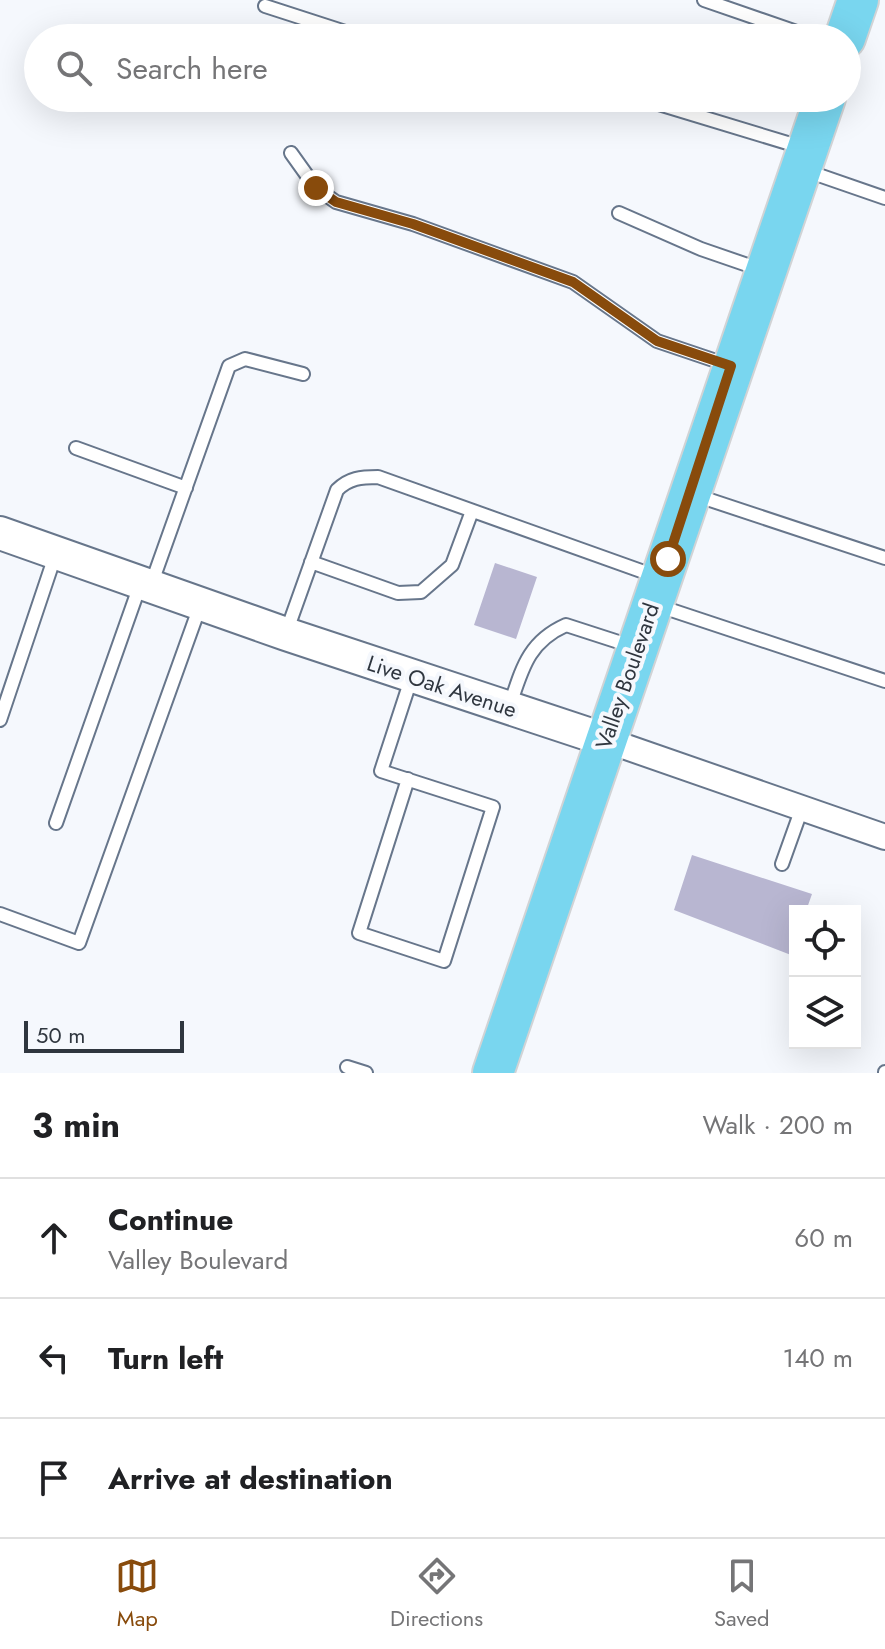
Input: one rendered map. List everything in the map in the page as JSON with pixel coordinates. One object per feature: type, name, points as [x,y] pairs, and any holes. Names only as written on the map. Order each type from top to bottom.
[{"type":"main road","points":[[850,24],[858,0]]},
{"type":"main road","name":"Valley Boulevard","points":[[493,1073],[731,366],[820,112]]},
{"type":"street","name":"Live Oak Avenue","points":[[0,533],[286,634],[509,707],[885,837]]},
{"type":"lane","points":[[704,0],[773,24]]},
{"type":"lane","points":[[265,6],[321,24]]},
{"type":"lane","points":[[677,112],[804,159],[885,198]]},
{"type":"lane","points":[[291,153],[316,188],[336,202],[413,224],[573,282],[657,341],[731,366]]},
{"type":"lane","points":[[619,213],[701,249],[765,271]]},
{"type":"lane","points":[[56,823],[146,584],[186,488],[229,366],[245,359],[303,374]]},
{"type":"lane","points":[[76,448],[186,488]]},
{"type":"lane","points":[[286,634],[337,490],[347,481],[378,477],[472,511],[656,591],[885,681]]},
{"type":"lane","points":[[689,493],[885,558]]},
{"type":"lane","points":[[311,562],[398,593],[421,592],[452,565],[472,511]]},
{"type":"lane","points":[[0,720],[56,553]]},
{"type":"lane","points":[[0,914],[79,943],[201,603]]},
{"type":"lane","points":[[509,707],[521,669],[535,646],[566,625],[637,648]]},
{"type":"lane","points":[[408,779],[359,933],[444,961],[493,807],[408,779],[381,771],[412,676]]},
{"type":"lane","points":[[782,864],[802,808]]},
{"type":"lane","points":[[347,1067],[366,1073]]},
{"type":"building","points":[[495,563],[537,577],[516,639],[474,625]]},
{"type":"building","points":[[692,855],[812,894],[808,905],[789,905],[789,954],[674,910]]},
{"type":"route","points":[[316,188],[336,202],[413,224],[573,282],[657,341],[731,366],[668,559]]}]
